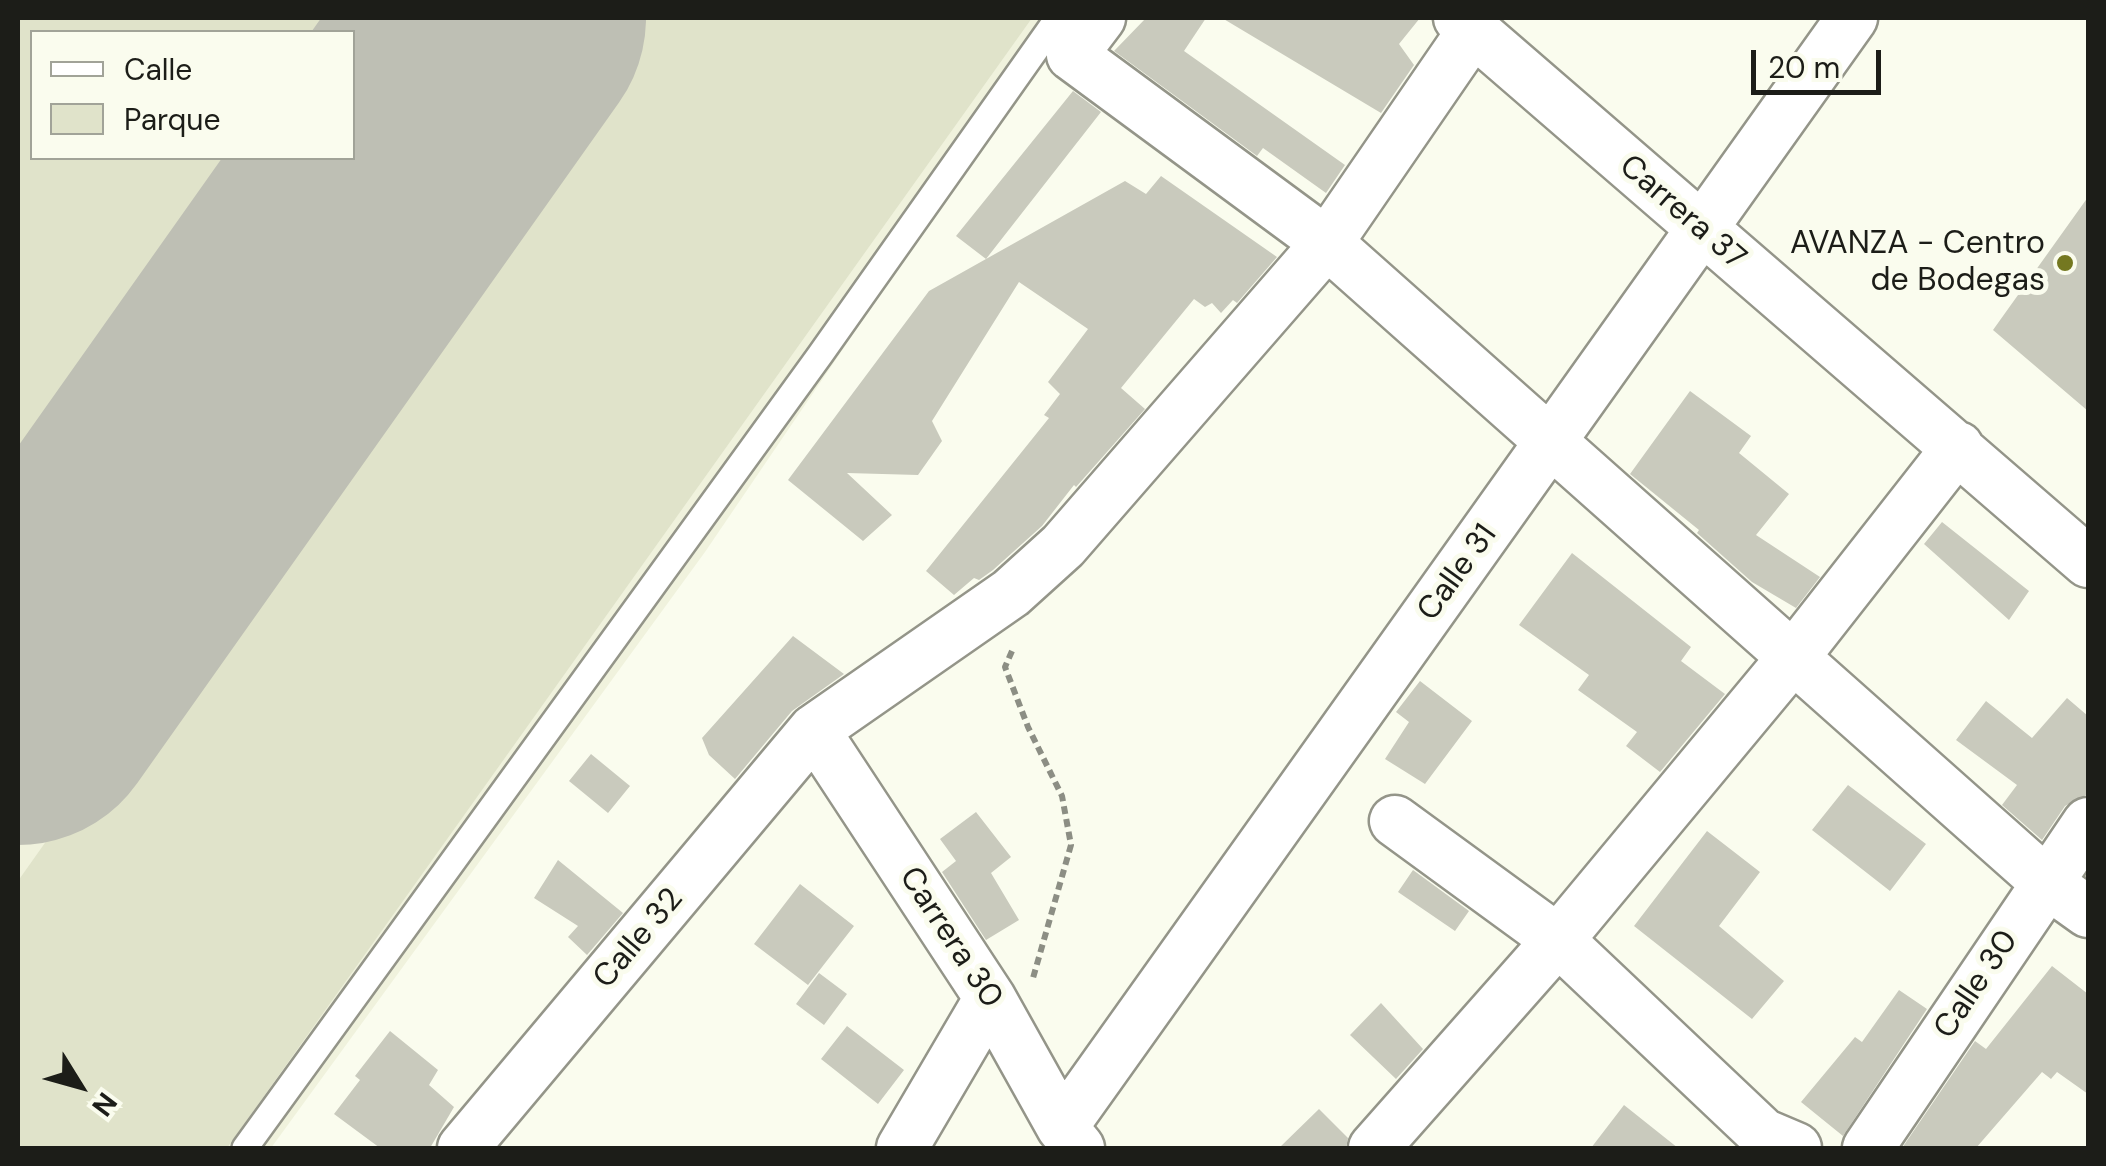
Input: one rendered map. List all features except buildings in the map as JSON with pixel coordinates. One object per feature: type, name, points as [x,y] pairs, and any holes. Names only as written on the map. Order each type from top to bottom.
[{"type":"street","points":[[1100,18],[1072,55],[1327,243],[2046,882],[2088,912]]},
{"type":"street","name":"Calle 31","points":[[1070,1138],[1552,440],[1852,18]]},
{"type":"street","name":"Calle 32","points":[[463,1148],[814,730],[1011,593],[1063,546],[1327,243],[1466,23]]},
{"type":"street","name":"Carrera 37","points":[[1466,23],[2088,562]]},
{"type":"street","points":[[1383,1145],[1795,655],[1958,447]]},
{"type":"street","name":"Carrera 30","points":[[814,730],[990,998],[1070,1138]]},
{"type":"street","points":[[1394,820],[1558,940],[1763,1134],[1796,1148]]},
{"type":"street","name":"Calle 30","points":[[1868,1148],[2088,823]]},
{"type":"street","points":[[902,1148],[990,998]]},
{"type":"lane","points":[[246,1148],[1058,18]]},
{"type":"path","points":[[990,998],[1027,994],[1071,845],[1062,796],[1005,667],[1022,629],[1011,593]]},
{"type":"shaded area","points":[[18,18],[1075,18],[998,121],[705,552],[271,1148],[18,1148]]},
{"type":"green space","points":[[18,18],[387,18],[355,64],[355,30],[30,30],[30,160],[287,160],[18,540]]},
{"type":"green space","points":[[629,18],[1032,18],[227,1148],[18,1148],[18,881]]},
{"type":"runway","points":[[18,699],[500,18]]},
{"type":"place","name":"AVANZA - Centro de Bodegas","points":[[2065,263]]}]
